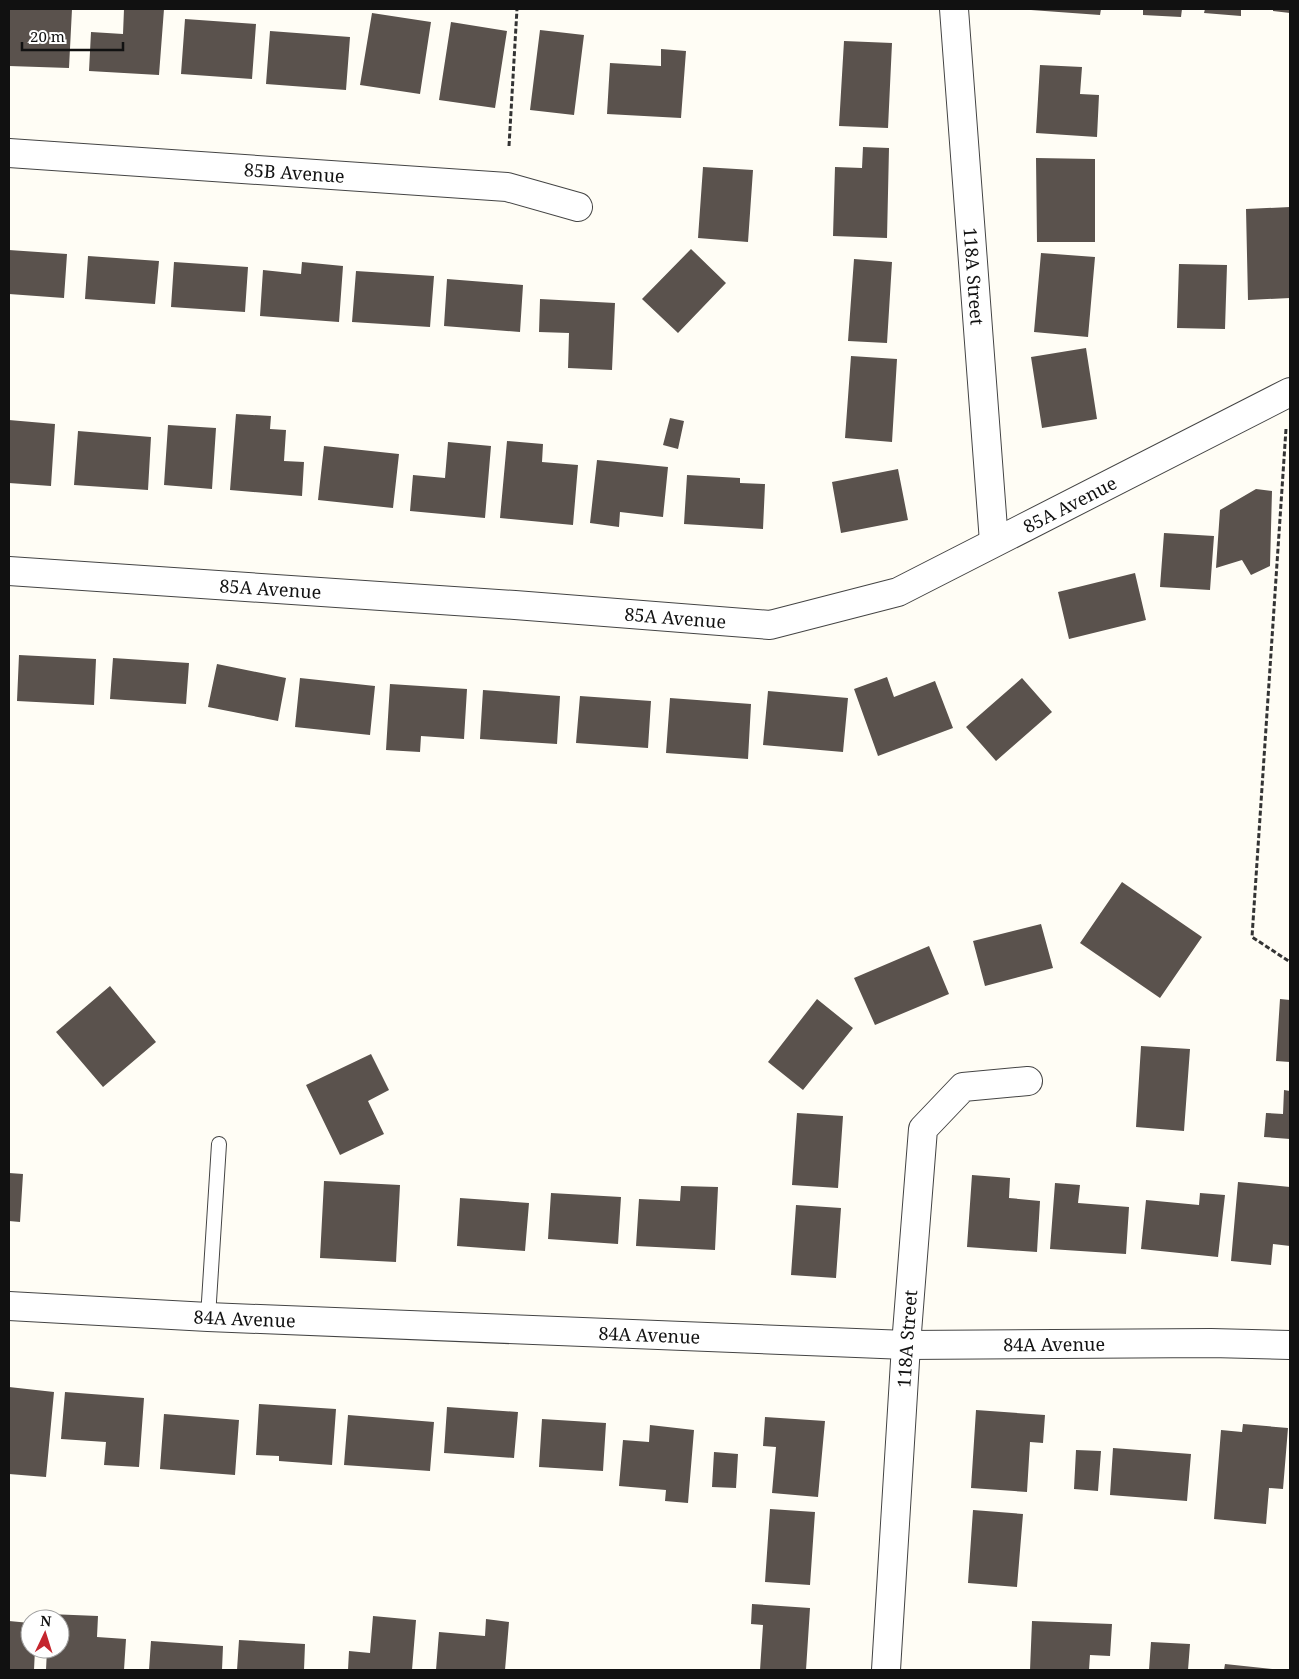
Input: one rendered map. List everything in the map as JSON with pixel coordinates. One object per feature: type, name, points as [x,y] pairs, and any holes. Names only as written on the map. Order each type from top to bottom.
[{"type":"street","name":"118A Street","points":[[954,9],[994,542]]},
{"type":"street","name":"85B Avenue","points":[[9,153],[507,187],[578,207]]},
{"type":"street","name":"85A Avenue","points":[[9,571],[770,625],[898,592],[1290,392]]},
{"type":"street","name":"118A Street","points":[[886,1670],[906,1345],[923,1129],[963,1086],[1028,1081]]},
{"type":"street","name":"84A Avenue","points":[[9,1306],[208,1317],[906,1345],[1211,1343],[1290,1345]]},
{"type":"lane","points":[[208,1317],[219,1144]]},
{"type":"path","points":[[509,146],[517,9]]},
{"type":"path","points":[[1286,429],[1252,937],[1290,962]]},
{"type":"building","points":[[9,9],[72,9],[69,68],[9,66]]},
{"type":"building","points":[[124,9],[164,9],[159,75],[89,71],[91,32],[123,34]]},
{"type":"building","points":[[1031,9],[1101,9],[1100,15]]},
{"type":"building","points":[[1143,9],[1182,9],[1181,17],[1143,15]]},
{"type":"building","points":[[1205,9],[1241,9],[1241,16],[1204,13]]},
{"type":"building","points":[[1273,9],[1290,9],[1290,13],[1273,11]]},
{"type":"building","points":[[372,13],[431,22],[420,94],[360,85]]},
{"type":"building","points":[[185,19],[256,24],[252,79],[181,74]]},
{"type":"building","points":[[451,22],[507,31],[495,108],[439,100]]},
{"type":"building","points":[[540,30],[584,35],[574,115],[530,110]]},
{"type":"building","points":[[270,31],[350,37],[346,90],[266,84]]},
{"type":"building","points":[[844,41],[892,43],[888,128],[839,126]]},
{"type":"building","points":[[661,49],[686,51],[681,118],[607,114],[610,63],[661,66]]},
{"type":"building","points":[[1040,65],[1082,67],[1080,94],[1099,95],[1097,137],[1036,133]]},
{"type":"building","points":[[863,147],[889,148],[887,238],[833,236],[835,167],[862,168]]},
{"type":"building","points":[[1036,158],[1095,159],[1095,242],[1037,242]]},
{"type":"building","points":[[703,167],[753,170],[748,242],[698,238]]},
{"type":"building","points":[[1290,207],[1290,298],[1248,300],[1246,209]]},
{"type":"building","points":[[691,249],[726,283],[678,333],[642,299]]},
{"type":"building","points":[[9,250],[67,254],[64,298],[9,294]]},
{"type":"building","points":[[1041,253],[1095,257],[1088,337],[1034,332]]},
{"type":"building","points":[[88,256],[159,261],[155,304],[85,299]]},
{"type":"building","points":[[854,259],[892,262],[887,343],[848,341]]},
{"type":"building","points":[[174,262],[248,267],[245,312],[171,307]]},
{"type":"building","points":[[302,262],[343,266],[339,322],[260,316],[263,270],[301,274]]},
{"type":"building","points":[[1179,264],[1227,265],[1225,329],[1177,328]]},
{"type":"building","points":[[356,271],[434,276],[430,327],[352,322]]},
{"type":"building","points":[[447,279],[523,285],[520,332],[444,326]]},
{"type":"building","points":[[540,299],[615,303],[612,370],[568,368],[569,333],[539,332]]},
{"type":"building","points":[[1086,348],[1097,419],[1042,428],[1031,357]]},
{"type":"building","points":[[851,356],[897,359],[892,442],[845,438]]},
{"type":"building","points":[[236,414],[271,416],[270,429],[286,430],[284,461],[304,462],[302,496],[230,490]]},
{"type":"building","points":[[670,418],[684,421],[678,449],[663,445]]},
{"type":"building","points":[[9,420],[55,424],[51,486],[9,483]]},
{"type":"building","points":[[168,425],[216,428],[212,489],[164,485]]},
{"type":"building","points":[[78,431],[151,437],[148,490],[74,485]]},
{"type":"building","points":[[507,441],[543,444],[542,462],[578,465],[573,525],[500,518]]},
{"type":"building","points":[[448,442],[491,446],[485,518],[410,511],[413,475],[445,478]]},
{"type":"building","points":[[324,446],[399,454],[393,508],[318,500]]},
{"type":"building","points":[[597,460],[668,467],[663,517],[620,512],[619,527],[590,523]]},
{"type":"building","points":[[898,469],[908,520],[841,533],[832,482]]},
{"type":"building","points":[[687,475],[740,478],[740,483],[765,484],[763,529],[684,524]]},
{"type":"building","points":[[1256,489],[1272,491],[1270,566],[1251,575],[1242,560],[1216,568],[1220,510]]},
{"type":"building","points":[[1164,533],[1214,536],[1210,590],[1160,587]]},
{"type":"building","points":[[1135,573],[1146,620],[1069,639],[1058,592]]},
{"type":"building","points":[[19,655],[96,659],[94,705],[17,701]]},
{"type":"building","points":[[113,658],[189,663],[186,704],[110,699]]},
{"type":"building","points":[[217,664],[286,678],[278,721],[208,707]]},
{"type":"building","points":[[887,677],[894,697],[935,681],[953,728],[878,756],[854,689]]},
{"type":"building","points":[[300,678],[375,686],[370,735],[295,727]]},
{"type":"building","points":[[1022,678],[1052,712],[996,761],[966,727]]},
{"type":"building","points":[[390,684],[467,689],[464,739],[421,736],[420,752],[386,750]]},
{"type":"building","points":[[483,690],[560,696],[557,744],[480,739]]},
{"type":"building","points":[[768,691],[848,698],[843,752],[763,745]]},
{"type":"building","points":[[580,696],[651,701],[648,748],[576,743]]},
{"type":"building","points":[[670,698],[751,704],[748,759],[666,753]]},
{"type":"building","points":[[1122,882],[1202,937],[1160,998],[1080,943]]},
{"type":"building","points":[[1041,924],[1053,968],[985,986],[973,941]]},
{"type":"building","points":[[929,946],[949,994],[875,1025],[854,978]]},
{"type":"building","points":[[110,986],[156,1042],[103,1087],[56,1032]]},
{"type":"building","points":[[817,999],[853,1028],[803,1090],[768,1062]]},
{"type":"building","points":[[1280,999],[1290,1000],[1290,1062],[1276,1061]]},
{"type":"building","points":[[1141,1046],[1190,1049],[1184,1131],[1136,1127]]},
{"type":"building","points":[[371,1054],[389,1090],[368,1101],[384,1134],[340,1155],[306,1085]]},
{"type":"building","points":[[1284,1090],[1290,1091],[1290,1139],[1264,1137],[1266,1113],[1283,1114]]},
{"type":"building","points":[[797,1113],[843,1116],[838,1188],[792,1185]]},
{"type":"building","points":[[9,1173],[23,1174],[20,1222],[9,1221]]},
{"type":"building","points":[[972,1175],[1010,1178],[1009,1198],[1040,1201],[1037,1252],[967,1247]]},
{"type":"building","points":[[324,1181],[400,1185],[396,1262],[320,1258]]},
{"type":"building","points":[[1238,1182],[1290,1187],[1290,1246],[1273,1244],[1271,1265],[1231,1261]]},
{"type":"building","points":[[1055,1183],[1080,1185],[1078,1203],[1129,1207],[1126,1254],[1050,1249]]},
{"type":"building","points":[[681,1186],[718,1187],[715,1250],[636,1246],[639,1199],[680,1201]]},
{"type":"building","points":[[551,1193],[621,1197],[618,1244],[548,1239]]},
{"type":"building","points":[[1200,1193],[1225,1195],[1218,1257],[1141,1249],[1146,1200],[1199,1205]]},
{"type":"building","points":[[460,1198],[529,1203],[525,1251],[457,1246]]},
{"type":"building","points":[[796,1205],[841,1208],[836,1278],[791,1275]]},
{"type":"building","points":[[9,1387],[54,1392],[46,1477],[9,1474]]},
{"type":"building","points":[[65,1392],[144,1398],[139,1467],[104,1465],[106,1442],[61,1439]]},
{"type":"building","points":[[259,1404],[336,1409],[332,1465],[279,1461],[279,1456],[256,1455]]},
{"type":"building","points":[[447,1407],[518,1412],[514,1458],[444,1453]]},
{"type":"building","points":[[976,1410],[1045,1415],[1043,1443],[1030,1442],[1027,1492],[971,1488]]},
{"type":"building","points":[[164,1414],[239,1420],[235,1475],[160,1469]]},
{"type":"building","points":[[348,1415],[434,1422],[430,1471],[344,1465]]},
{"type":"building","points":[[765,1417],[825,1421],[818,1497],[772,1493],[776,1447],[763,1446]]},
{"type":"building","points":[[542,1419],[606,1423],[603,1471],[539,1467]]},
{"type":"building","points":[[1243,1424],[1288,1428],[1283,1489],[1269,1488],[1266,1524],[1214,1519],[1221,1430],[1242,1432]]},
{"type":"building","points":[[650,1425],[694,1430],[688,1503],[665,1501],[666,1490],[619,1486],[623,1440],[649,1442]]},
{"type":"building","points":[[1113,1448],[1191,1454],[1187,1501],[1110,1495]]},
{"type":"building","points":[[1076,1450],[1101,1451],[1098,1491],[1074,1489]]},
{"type":"building","points":[[714,1452],[738,1454],[736,1488],[712,1487]]},
{"type":"building","points":[[770,1509],[815,1512],[810,1585],[765,1582]]},
{"type":"building","points":[[973,1510],[1023,1514],[1017,1587],[968,1583]]},
{"type":"building","points":[[752,1604],[810,1608],[806,1670],[760,1670],[763,1625],[751,1624]]},
{"type":"building","points":[[70,1615],[98,1616],[97,1637],[126,1639],[124,1670],[46,1670],[47,1659],[70,1659]]},
{"type":"building","points":[[373,1616],[416,1620],[412,1670],[348,1670],[349,1651],[370,1653]]},
{"type":"building","points":[[486,1619],[509,1622],[505,1670],[436,1670],[439,1632],[485,1636]]},
{"type":"building","points":[[9,1621],[20,1622],[20,1659],[35,1659],[34,1670],[9,1670]]},
{"type":"building","points":[[1032,1621],[1112,1624],[1110,1656],[1090,1655],[1089,1670],[1030,1670]]},
{"type":"building","points":[[239,1640],[305,1644],[304,1670],[237,1670]]},
{"type":"building","points":[[151,1641],[223,1646],[222,1670],[149,1670]]},
{"type":"building","points":[[1151,1642],[1190,1644],[1188,1670],[1149,1670]]},
{"type":"building","points":[[1225,1664],[1272,1669],[1272,1670],[1224,1670]]}]
